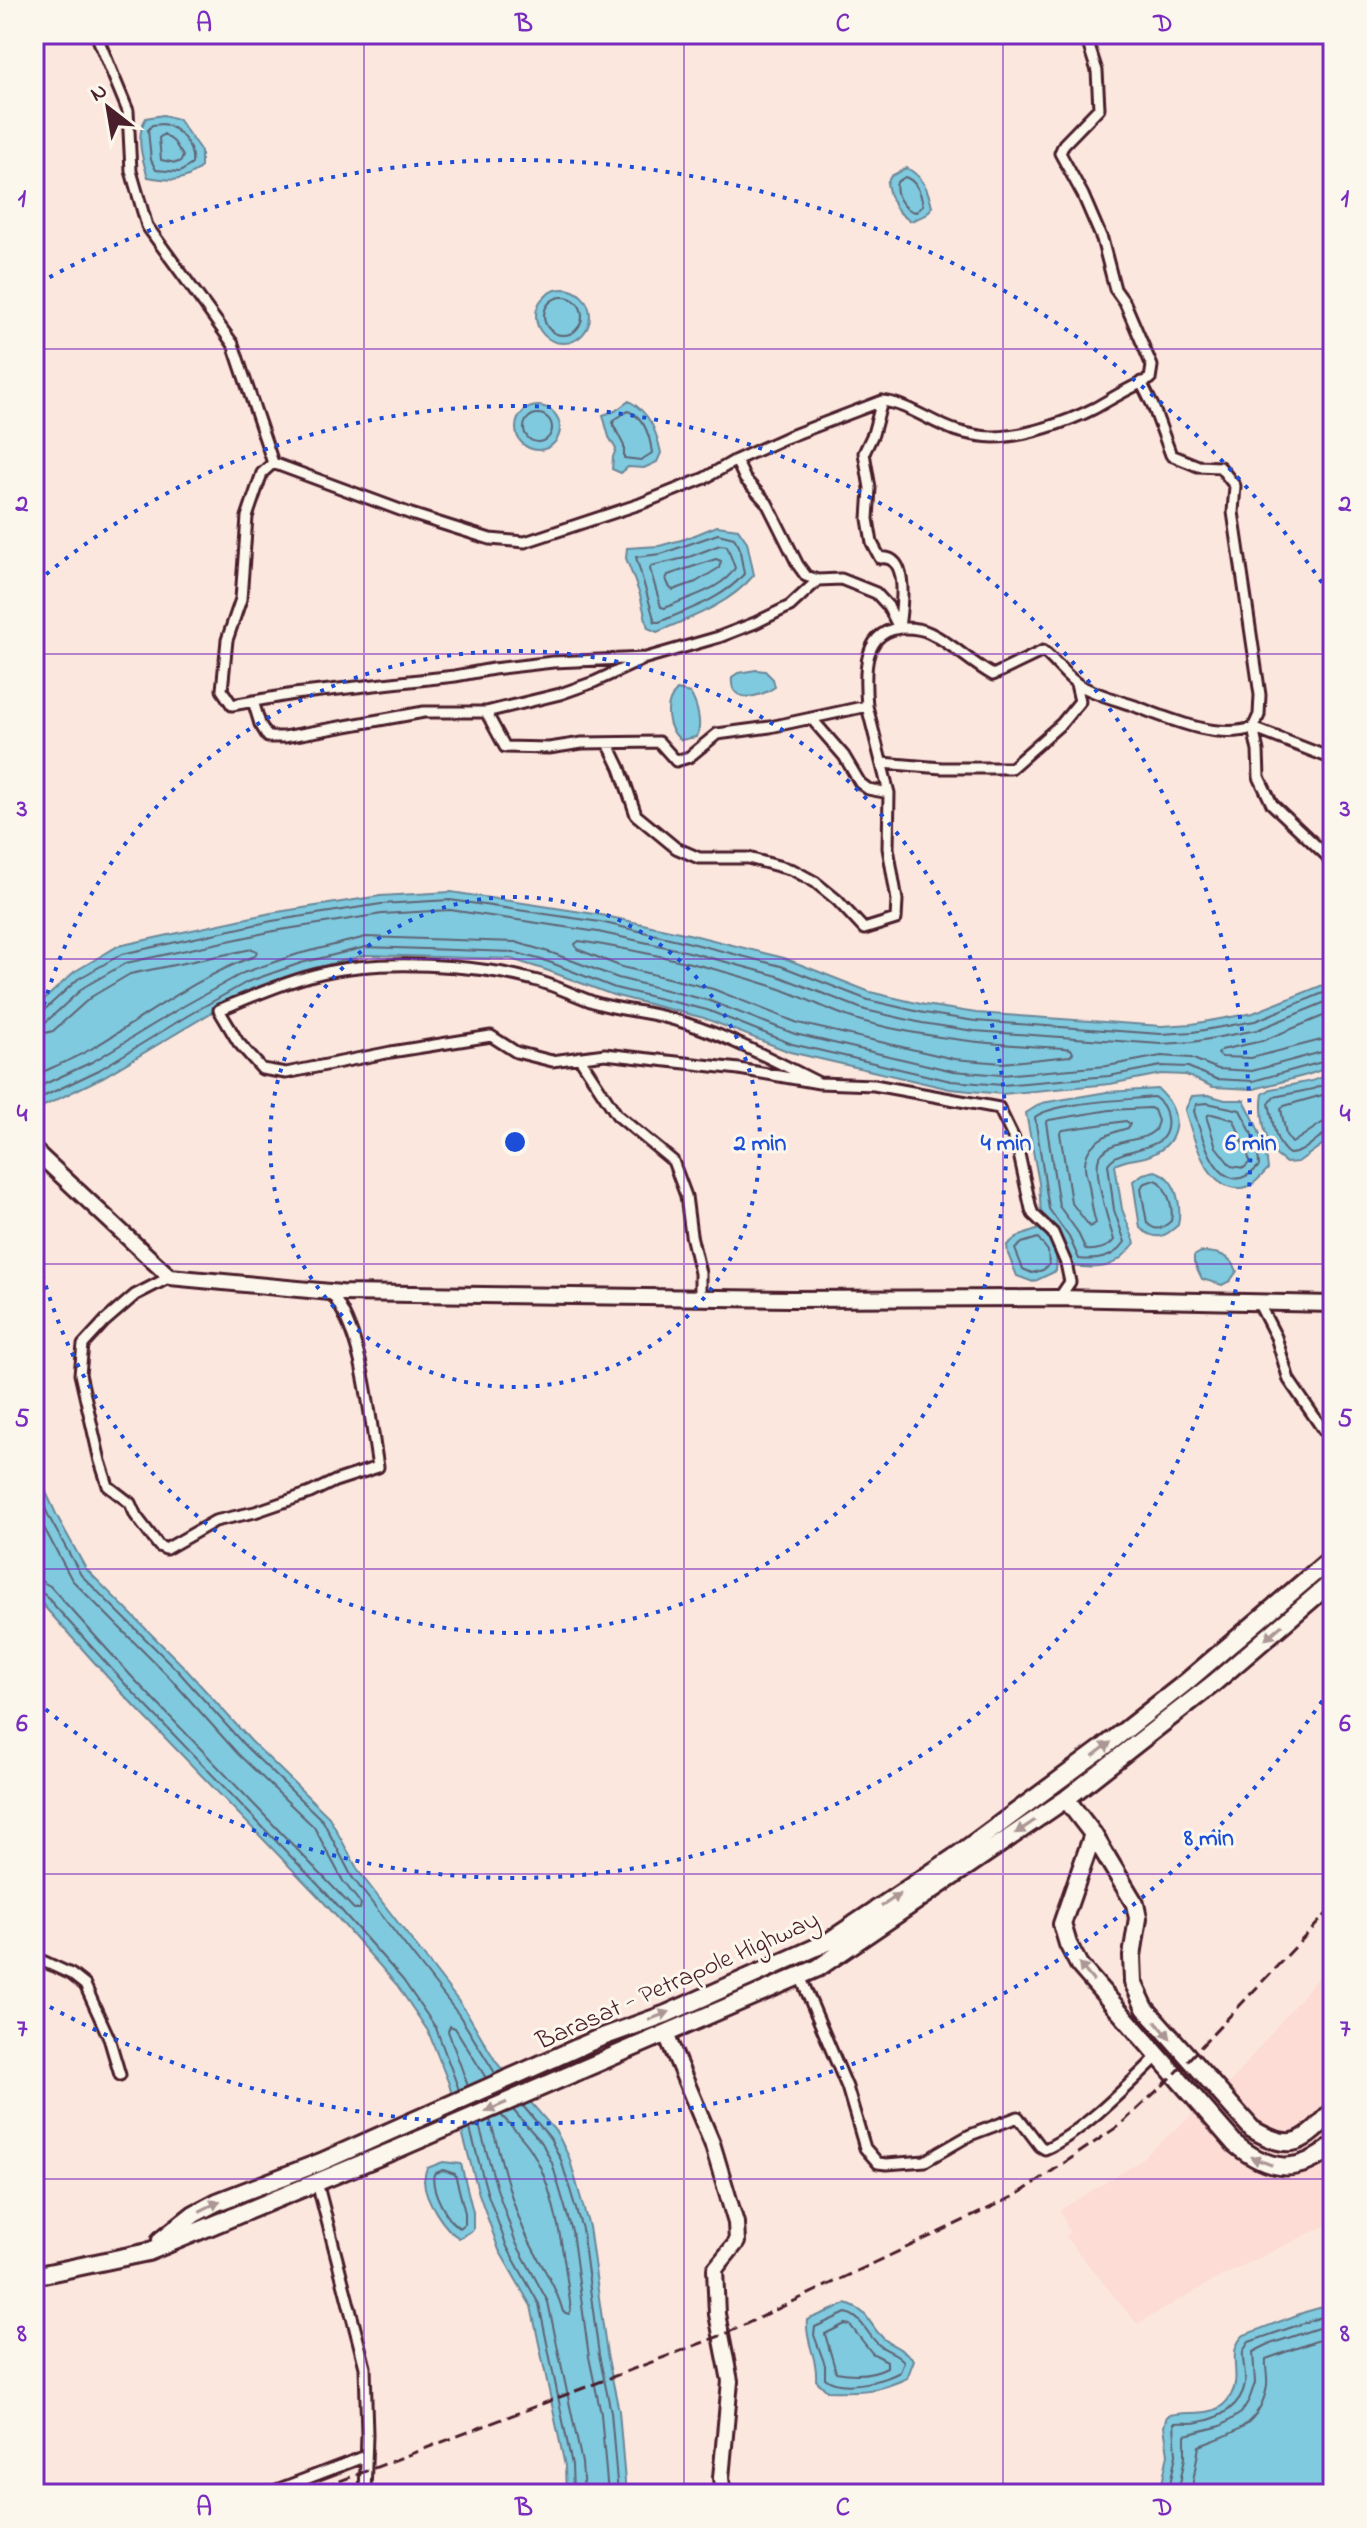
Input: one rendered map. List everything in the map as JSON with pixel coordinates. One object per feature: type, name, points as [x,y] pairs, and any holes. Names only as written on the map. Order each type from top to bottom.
[{"type":"highway","name":"Barasat - Petrapole Highway","points":[[148,2252],[194,2214],[217,2202],[321,2162],[597,2039],[666,2014],[828,1942],[955,1857],[1104,1747],[1185,1683],[1333,1557]]},
{"type":"highway","name":"Barasat - Petrapole Highway","points":[[34,2276],[148,2252],[395,2150],[818,1968],[1066,1799],[1214,1683],[1333,1581]]},
{"type":"highway","points":[[1066,1799],[1093,1834],[1135,1904],[1138,1918],[1132,1956],[1133,1982],[1145,2008],[1190,2061],[1252,2129],[1272,2141],[1289,2144],[1304,2138],[1333,2111]]},
{"type":"highway","points":[[1093,1834],[1062,1924],[1079,1965],[1235,2144],[1251,2158],[1267,2165],[1284,2167],[1303,2164],[1333,2146]]},
{"type":"street","points":[[96,34],[128,111],[131,171],[147,226],[233,344],[273,463],[339,489],[490,539],[525,542],[640,504],[705,478],[736,460],[882,401],[895,403],[955,430],[993,438],[1063,421],[1150,379],[1152,366],[1125,303],[1115,289],[1102,239],[1060,153],[1064,144],[1099,108],[1097,71],[1085,34]]},
{"type":"street","points":[[1141,382],[1171,455],[1198,466],[1220,467],[1235,486],[1233,512],[1260,695],[1259,715],[1253,728],[1259,777],[1272,804],[1333,865]]},
{"type":"street","points":[[882,401],[864,453],[870,488],[868,519],[872,543],[880,558],[887,556],[900,571],[903,596],[899,628]]},
{"type":"street","points":[[736,460],[745,479],[767,503],[806,576],[818,580],[841,579],[876,593],[888,606],[899,628]]},
{"type":"street","points":[[273,463],[262,473],[247,517],[241,599],[227,640],[222,690],[232,705],[553,662],[646,658]]},
{"type":"street","points":[[253,701],[268,737],[284,737],[424,712],[486,712],[560,694],[646,658],[755,623],[790,606],[818,580]]},
{"type":"street","points":[[608,743],[636,815],[676,848],[699,858],[748,858],[793,870],[815,882],[837,900],[864,929],[896,919],[897,900],[888,848],[889,793],[867,706],[867,666],[872,644],[885,631],[917,628],[931,633],[993,675],[1043,651],[1076,684],[1080,701],[1062,723],[1011,768],[942,768],[882,763]]},
{"type":"street","points":[[1076,684],[1161,716],[1211,730],[1241,732],[1253,728],[1333,759]]},
{"type":"street","points":[[486,712],[505,747],[549,748],[582,743],[659,742],[676,761],[689,757],[717,734],[770,727],[867,706]]},
{"type":"street","points":[[811,718],[844,756],[860,783],[868,789],[889,793]]},
{"type":"street","points":[[819,1083],[730,1038],[668,1018],[599,1004],[535,980],[489,970],[429,965],[324,972],[219,1010],[238,1042],[262,1069],[286,1073],[491,1036],[516,1052],[552,1061],[605,1054],[739,1069],[819,1083],[874,1085],[999,1108],[1017,1145],[1033,1214],[1053,1233],[1066,1263],[1070,1282],[1059,1298]]},
{"type":"street","points":[[579,1057],[617,1115],[673,1161],[686,1196],[700,1273],[700,1298]]},
{"type":"street","points":[[34,1150],[170,1277]]},
{"type":"street","points":[[330,1292],[350,1323],[378,1467],[255,1512],[215,1521],[166,1549],[159,1546],[130,1503],[108,1486],[80,1374],[83,1345],[105,1321],[135,1295],[170,1277],[330,1292],[700,1298],[1059,1298],[1333,1304]]},
{"type":"street","points":[[1259,1304],[1276,1337],[1289,1380],[1333,1444]]},
{"type":"street","points":[[34,1957],[71,1974],[85,1985],[109,2038],[120,2075]]},
{"type":"street","points":[[800,1976],[839,2065],[865,2148],[878,2163],[925,2161],[970,2135],[1018,2117],[1045,2149],[1059,2143],[1158,2056]]},
{"type":"street","points":[[666,2034],[712,2143],[736,2223],[737,2242],[715,2269],[717,2314],[730,2381],[721,2478],[723,2494]]},
{"type":"street","points":[[317,2182],[365,2367],[365,2494]]},
{"type":"street","points":[[266,2494],[366,2456]]},
{"type":"shaded area","points":[[1333,1959],[1333,2222],[1218,2278],[1137,2324],[1065,2236],[1070,2233],[1060,2210],[1136,2164],[1233,2079]]},
{"type":"water","points":[[163,115],[178,119],[201,151],[201,167],[183,178],[148,177],[141,132],[146,118]]},
{"type":"water","points":[[907,168],[924,184],[932,207],[926,215],[911,221],[894,205],[887,183],[891,176]]},
{"type":"water","points":[[563,289],[582,297],[590,316],[582,335],[563,343],[544,335],[536,316],[544,297]]},
{"type":"water","points":[[629,401],[651,423],[661,453],[657,462],[644,468],[628,467],[621,473],[612,469],[616,449],[603,415]]},
{"type":"water","points":[[538,406],[554,412],[560,428],[554,444],[538,450],[522,444],[516,428],[522,412]]},
{"type":"water","points":[[717,526],[738,529],[747,542],[754,575],[734,594],[709,609],[657,632],[648,628],[626,558],[627,548],[659,546]]},
{"type":"water","points":[[756,670],[765,671],[773,679],[775,687],[747,697],[735,692],[732,677]]},
{"type":"water","points":[[677,690],[690,693],[695,703],[699,721],[696,737],[681,740],[669,723],[668,709]]},
{"type":"water","points":[[451,892],[601,915],[693,935],[784,958],[870,992],[976,1013],[1162,1026],[1192,1024],[1253,1013],[1333,981],[1333,1066],[1254,1089],[1213,1087],[1186,1075],[1161,1074],[1110,1084],[1002,1094],[950,1089],[790,1052],[704,1018],[613,995],[511,959],[366,955],[303,971],[251,989],[103,1077],[34,1111],[34,1009],[74,972],[118,946],[271,913],[380,896]]},
{"type":"water","points":[[1333,1073],[1333,1137],[1298,1162],[1286,1163],[1275,1154],[1268,1141],[1263,1094],[1271,1089],[1312,1081]]},
{"type":"water","points":[[1158,1089],[1172,1108],[1175,1118],[1172,1137],[1157,1152],[1115,1165],[1122,1209],[1135,1243],[1122,1258],[1108,1265],[1092,1268],[1072,1266],[1062,1241],[1041,1213],[1039,1183],[1026,1113],[1042,1103],[1107,1092]]},
{"type":"water","points":[[1208,1095],[1225,1100],[1244,1100],[1253,1117],[1263,1142],[1268,1169],[1250,1186],[1230,1187],[1219,1181],[1203,1160],[1185,1110],[1192,1096]]},
{"type":"water","points":[[1155,1171],[1173,1186],[1179,1209],[1178,1225],[1160,1236],[1151,1235],[1140,1228],[1133,1181]]},
{"type":"water","points":[[1039,1229],[1054,1247],[1056,1271],[1033,1282],[1017,1276],[1007,1245],[1017,1237]]},
{"type":"water","points":[[1201,1252],[1218,1254],[1231,1261],[1237,1271],[1230,1281],[1222,1285],[1202,1279],[1194,1262],[1194,1256]]},
{"type":"water","points":[[34,1453],[39,1477],[86,1569],[183,1666],[251,1741],[329,1817],[359,1872],[466,2011],[496,2062],[557,2133],[569,2157],[589,2227],[607,2354],[619,2411],[626,2494],[566,2494],[565,2466],[531,2306],[499,2250],[479,2194],[449,2084],[428,2031],[397,1985],[320,1898],[120,1691],[34,1595]]},
{"type":"water","points":[[443,2162],[461,2164],[473,2212],[473,2230],[459,2238],[442,2221],[425,2188],[427,2168]]},
{"type":"water","points":[[846,2304],[860,2310],[883,2338],[914,2360],[907,2378],[877,2389],[849,2391],[827,2391],[816,2380],[807,2320]]},
{"type":"water","points":[[1333,2304],[1333,2494],[1160,2494],[1168,2454],[1164,2426],[1167,2416],[1210,2411],[1225,2403],[1234,2387],[1236,2349],[1244,2335]]},
{"type":"railway","points":[[306,2494],[725,2334],[1017,2195],[1120,2125],[1174,2075],[1333,1907]]}]
